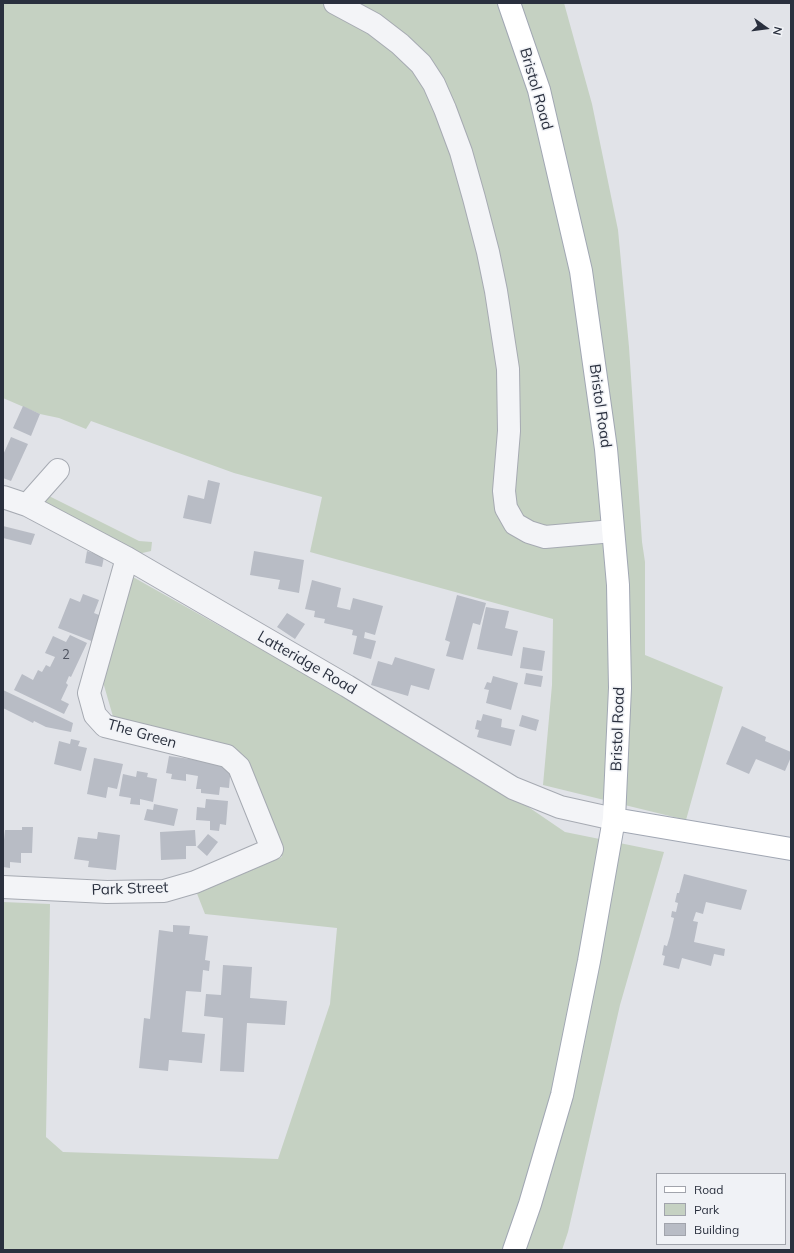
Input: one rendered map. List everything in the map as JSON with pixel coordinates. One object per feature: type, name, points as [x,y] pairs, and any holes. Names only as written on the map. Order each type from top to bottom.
[{"type":"main road","name":"Bristol Road","points":[[509,3],[538,90],[581,271],[606,449],[618,585],[620,688],[614,819],[589,961],[562,1095],[530,1204],[514,1250]]},
{"type":"main road","points":[[614,819],[791,849]]},
{"type":"street","points":[[335,3],[374,24],[400,44],[421,64],[434,84],[461,152],[488,252],[496,291],[508,369],[509,431],[504,491],[506,508],[509,514],[515,524],[529,532],[545,537],[613,531]]},
{"type":"street","points":[[27,505],[58,470]]},
{"type":"street","name":"Latteridge Road","points":[[3,497],[27,505],[127,558],[347,686],[513,788],[560,807],[614,819]]},
{"type":"street","name":"The Green","points":[[127,558],[89,693],[95,715],[105,726],[227,756],[239,767],[272,848]]},
{"type":"street","name":"Park Street","points":[[3,887],[107,892],[164,891],[195,882],[272,848]]},
{"type":"green space","points":[[3,3],[564,3],[592,104],[618,230],[629,347],[642,542],[645,562],[645,655],[723,687],[686,820],[543,785],[552,685],[553,619],[310,552],[322,497],[234,473],[91,421],[86,429],[59,418],[40,414],[3,398]]},
{"type":"green space","points":[[43,493],[139,541],[152,542],[151,551],[138,554],[47,505],[41,497]]},
{"type":"green space","points":[[133,577],[383,718],[524,804],[565,832],[664,852],[620,1005],[568,1232],[562,1250],[3,1250],[3,902],[50,904],[46,1137],[63,1152],[278,1159],[330,1004],[337,928],[205,914],[196,891],[282,857],[246,761],[114,720],[103,682]]},
{"type":"building","points":[[23,406],[40,414],[31,436],[13,428]]},
{"type":"building","points":[[11,437],[28,444],[11,481],[3,478],[3,455]]},
{"type":"building","points":[[208,480],[220,483],[211,524],[183,518],[188,495],[204,499]]},
{"type":"building","points":[[3,526],[35,534],[31,545],[3,538]]},
{"type":"building","points":[[87,551],[104,557],[102,567],[85,563]]},
{"type":"building","points":[[254,551],[304,560],[299,593],[278,589],[280,580],[250,575]]},
{"type":"building","points":[[312,580],[341,588],[337,607],[350,610],[353,598],[383,606],[375,635],[365,632],[364,638],[376,641],[371,659],[353,654],[357,636],[352,635],[353,630],[324,623],[325,619],[314,617],[315,611],[305,609]]},
{"type":"building","points":[[83,594],[99,600],[94,613],[104,617],[94,642],[58,628],[70,598],[80,602]]},
{"type":"building","points":[[457,595],[486,603],[480,625],[473,623],[463,660],[446,656],[450,642],[445,640]]},
{"type":"building","points":[[486,607],[509,611],[505,628],[518,631],[512,656],[477,649]]},
{"type":"building","points":[[287,613],[305,624],[295,639],[277,627]]},
{"type":"building","points":[[70,635],[87,643],[71,677],[69,676],[66,683],[68,685],[61,700],[69,704],[64,714],[14,690],[22,674],[33,680],[38,670],[42,672],[46,665],[50,667],[55,657],[45,653],[53,636],[66,642]]},
{"type":"building","points":[[523,647],[545,651],[542,671],[520,668]]},
{"type":"building","points":[[395,657],[435,669],[429,690],[411,685],[408,696],[371,685],[378,661],[392,665]]},
{"type":"building","points":[[526,673],[543,676],[541,687],[524,684]]},
{"type":"building","points":[[493,676],[518,683],[511,710],[486,703],[489,690],[484,689],[487,682],[491,683]]},
{"type":"building","points":[[3,690],[73,723],[71,732],[46,727],[34,721],[33,723],[3,708]]},
{"type":"building","points":[[483,714],[502,719],[501,727],[515,730],[511,746],[477,737],[479,730],[475,729],[477,720],[481,721]]},
{"type":"building","points":[[522,715],[539,720],[536,731],[519,726]]},
{"type":"building","points":[[742,726],[766,737],[765,741],[791,752],[791,757],[785,771],[756,759],[749,774],[726,764]]},
{"type":"building","points":[[71,739],[80,741],[78,746],[87,748],[81,771],[54,764],[59,741],[70,744]]},
{"type":"building","points":[[169,756],[231,765],[229,788],[220,787],[219,795],[201,793],[201,789],[196,789],[198,776],[186,774],[186,781],[171,779],[172,774],[166,773]]},
{"type":"building","points":[[94,758],[123,764],[117,789],[108,787],[106,798],[87,794]]},
{"type":"building","points":[[137,771],[148,773],[147,777],[157,779],[153,802],[140,799],[140,805],[130,804],[131,798],[119,796],[123,774],[136,777]]},
{"type":"building","points":[[206,799],[228,801],[226,825],[220,824],[219,831],[210,830],[210,821],[196,820],[197,807],[205,808]]},
{"type":"building","points":[[154,804],[178,809],[174,826],[144,820],[147,809],[153,810]]},
{"type":"building","points":[[22,827],[33,827],[32,853],[21,853],[21,863],[10,862],[10,868],[3,867],[3,840],[5,830],[22,830]]},
{"type":"building","points":[[195,830],[196,846],[186,846],[186,859],[161,860],[160,832]]},
{"type":"building","points":[[98,832],[120,835],[116,870],[88,867],[89,861],[74,859],[78,837],[97,839]]},
{"type":"building","points":[[208,834],[218,842],[207,856],[197,847]]},
{"type":"building","points":[[684,874],[747,890],[741,910],[706,902],[703,914],[696,912],[693,921],[698,922],[694,942],[725,949],[724,956],[714,954],[711,966],[682,958],[679,969],[663,965],[665,956],[662,955],[664,945],[667,946],[670,936],[674,918],[671,917],[672,911],[676,912],[678,903],[675,902]]},
{"type":"building","points":[[173,925],[190,926],[189,934],[208,936],[205,960],[210,961],[209,971],[203,970],[201,992],[186,991],[182,1032],[205,1034],[202,1063],[169,1060],[168,1071],[139,1068],[144,1018],[150,1019],[159,930],[173,932]]},
{"type":"building","points":[[223,965],[252,967],[250,998],[287,1001],[285,1025],[247,1023],[244,1072],[220,1071],[223,1018],[204,1016],[206,994],[221,995]]}]
